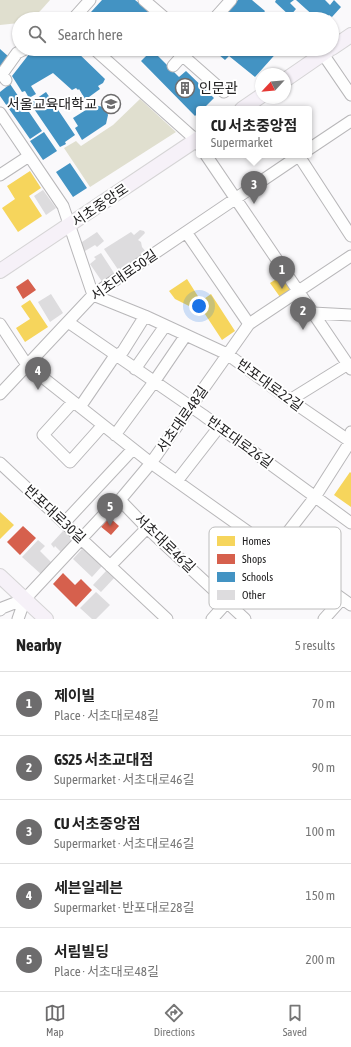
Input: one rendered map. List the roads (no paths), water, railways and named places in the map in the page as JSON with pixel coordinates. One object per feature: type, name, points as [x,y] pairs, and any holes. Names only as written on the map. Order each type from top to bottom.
[{"type":"main road","points":[[339,43],[351,35]]},
{"type":"main road","points":[[291,76],[319,56]]},
{"type":"main road","points":[[246,106],[255,100]]},
{"type":"main road","name":"서초중앙로","points":[[0,271],[196,142]]},
{"type":"main road","points":[[0,576],[46,619]]},
{"type":"street","points":[[79,12],[90,0]]},
{"type":"street","points":[[144,0],[158,12]]},
{"type":"street","points":[[220,12],[231,0]]},
{"type":"street","points":[[6,80],[2,74],[15,56]]},
{"type":"street","points":[[102,56],[196,139]]},
{"type":"street","points":[[173,66],[182,56]]},
{"type":"street","points":[[189,56],[224,92]]},
{"type":"street","points":[[331,56],[351,96]]},
{"type":"street","points":[[0,113],[63,206],[93,295]]},
{"type":"street","points":[[312,147],[351,121]]},
{"type":"street","points":[[0,175],[29,156]]},
{"type":"street","points":[[208,158],[234,199],[299,291],[349,367],[290,400]]},
{"type":"street","name":"서초대로50길","points":[[0,394],[93,295],[296,158]]},
{"type":"street","name":"서초대로50길","points":[[302,158],[351,236]]},
{"type":"street","points":[[186,232],[249,324]]},
{"type":"street","name":"서초대로48길","points":[[25,599],[110,508],[120,500],[151,463],[249,324],[351,256]]},
{"type":"street","name":"반포대로22길","points":[[93,295],[145,316],[227,354],[290,400],[351,438]]},
{"type":"street","points":[[313,313],[351,315]]},
{"type":"street","points":[[103,425],[70,462],[43,435],[77,404],[112,360],[118,357],[145,316]]},
{"type":"street","name":"반포대로26길","points":[[68,322],[219,427],[351,523]]},
{"type":"street","points":[[0,324],[27,365],[151,463],[241,527]]},
{"type":"street","points":[[135,369],[165,326]]},
{"type":"street","points":[[115,435],[186,335]]},
{"type":"street","points":[[177,482],[219,427]]},
{"type":"street","points":[[292,527],[315,497],[351,438]]},
{"type":"street","points":[[64,523],[133,449]]},
{"type":"street","name":"반포대로30길","points":[[0,463],[167,619]]},
{"type":"street","name":"서초대로46길","points":[[120,500],[147,528],[209,585]]},
{"type":"street","points":[[110,566],[147,528]]},
{"type":"street","points":[[0,610],[25,599]]},
{"type":"street","points":[[18,619],[25,599]]},
{"type":"street","points":[[212,619],[221,609]]},
{"type":"street","name":"서초대로46길","points":[[234,609],[245,619]]},
{"type":"street","points":[[324,619],[338,609]]},
{"type":"place","name":"인문관","points":[[185,88]]},
{"type":"place","name":"서울교육대학교","points":[[111,104]]},
{"type":"place","name":"CU 서초중앙점","points":[[254,204]]},
{"type":"place","name":"제이빌","points":[[282,289]]},
{"type":"place","name":"GS25 서초교대점","points":[[303,330]]},
{"type":"place","name":"세븐일레븐","points":[[38,390]]},
{"type":"place","name":"서림빌딩","points":[[110,526]]}]
